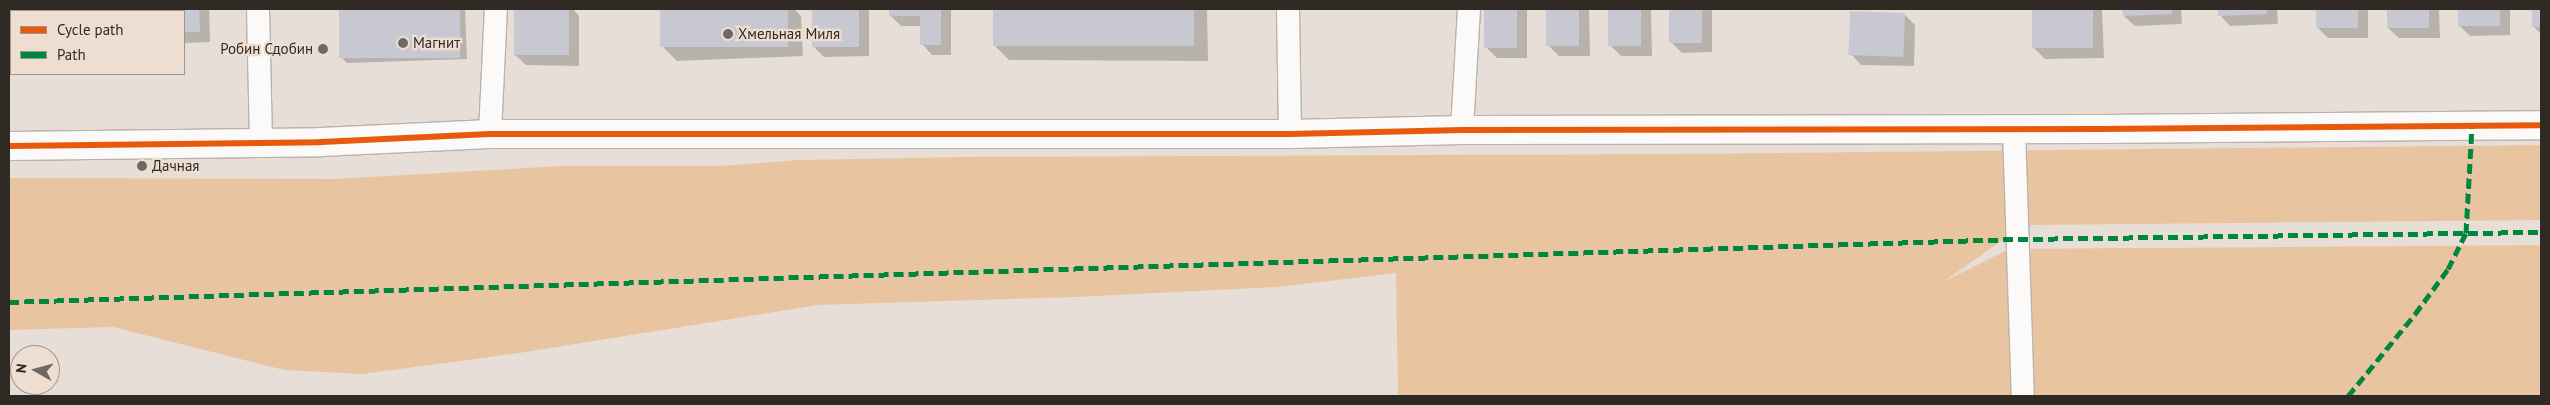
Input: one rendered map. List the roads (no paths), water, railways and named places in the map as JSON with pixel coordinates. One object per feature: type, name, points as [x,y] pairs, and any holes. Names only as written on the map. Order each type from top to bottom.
[{"type":"street","points":[[258,9],[261,143]]},
{"type":"street","points":[[490,134],[496,9]]},
{"type":"street","points":[[1288,9],[1290,134]]},
{"type":"street","points":[[1462,130],[1469,9]]},
{"type":"street","points":[[9,146],[261,143],[490,134],[1290,134],[1462,130],[2014,130],[2541,125]]},
{"type":"street","points":[[2014,130],[2023,396]]},
{"type":"place","name":"Хмельная Миля","points":[[728,34]]},
{"type":"place","name":"Магнит","points":[[403,43]]},
{"type":"place","name":"Робин Сдобин","points":[[323,49]]},
{"type":"place","name":"Дачная","points":[[142,166]]}]
